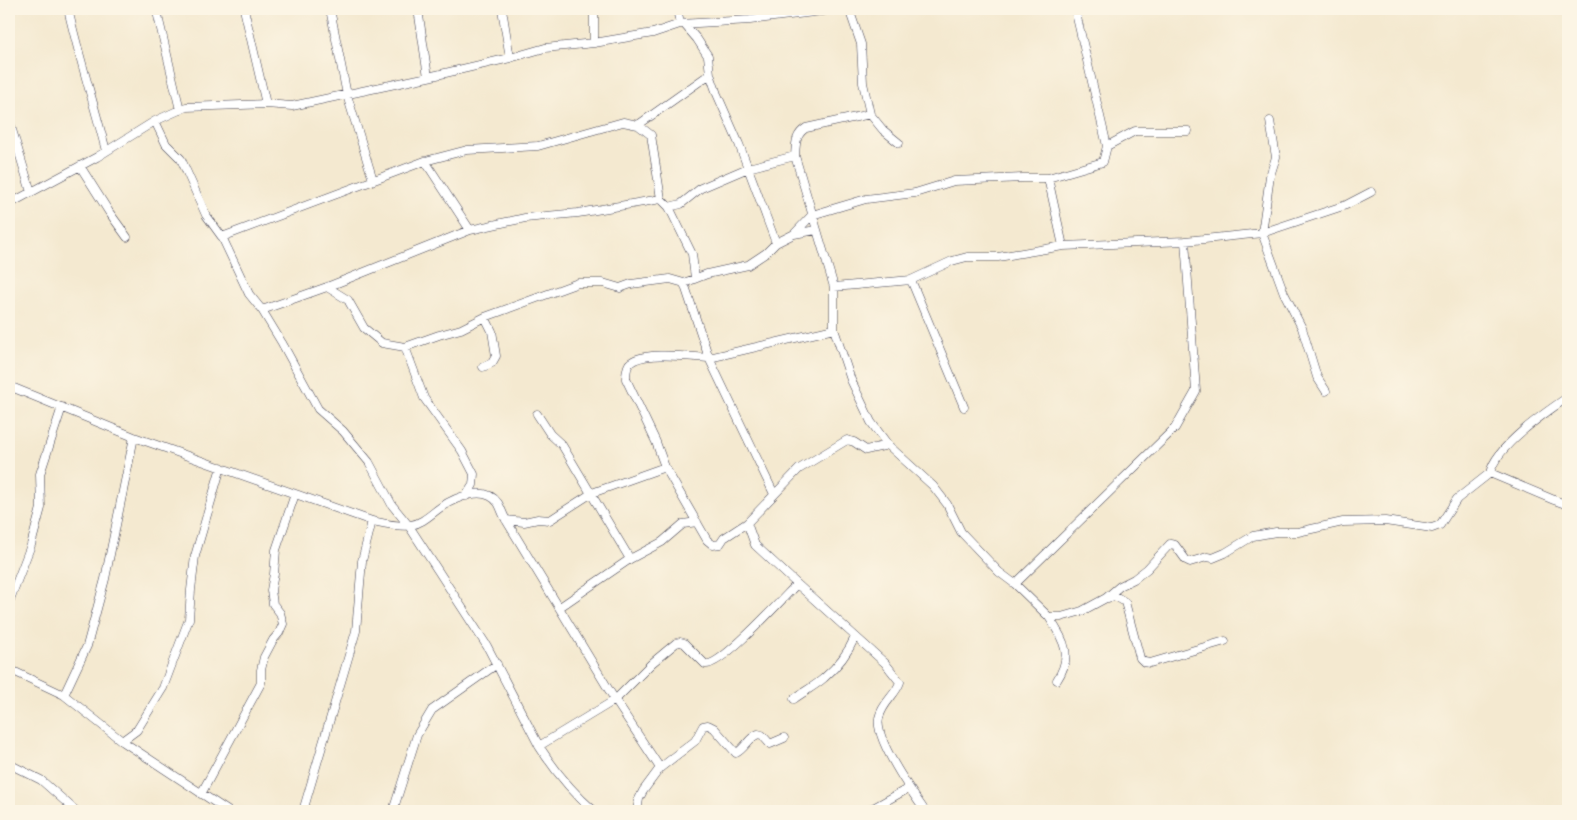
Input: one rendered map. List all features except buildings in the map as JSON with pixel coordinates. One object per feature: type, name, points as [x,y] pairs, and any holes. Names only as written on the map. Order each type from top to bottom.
[{"type":"street","points":[[68,9],[81,65],[92,96],[106,152]]},
{"type":"street","points":[[244,9],[266,104]]},
{"type":"street","points":[[330,9],[347,95],[373,180]]},
{"type":"street","points":[[418,9],[428,77]]},
{"type":"street","points":[[502,9],[510,58]]},
{"type":"street","points":[[594,9],[594,42]]},
{"type":"street","points":[[677,9],[682,24],[697,39],[708,56],[710,74],[776,243]]},
{"type":"street","points":[[9,204],[106,152],[155,121],[186,107],[266,104],[292,106],[428,77],[545,48],[653,33],[682,24],[750,20],[838,9]]},
{"type":"street","points":[[849,9],[861,44],[863,83],[870,114],[883,130],[899,143]]},
{"type":"street","points":[[794,234],[812,215],[866,200],[915,193],[954,181],[1048,178],[1104,162],[1107,146],[1075,9]]},
{"type":"street","points":[[157,12],[180,110]]},
{"type":"street","points":[[638,125],[710,74]]},
{"type":"street","points":[[870,114],[806,128],[799,132],[796,139],[795,156],[834,287],[834,328],[855,388],[871,422],[888,445],[933,486],[947,504],[961,532],[999,572],[1015,584],[1049,617],[1065,644],[1065,668],[1057,680]]},
{"type":"street","points":[[9,120],[31,192]]},
{"type":"street","points":[[155,121],[166,144],[180,159],[206,215],[222,237],[249,294],[262,310],[318,409],[342,431],[369,462],[392,505],[409,526],[487,646],[551,766],[573,792],[594,811]]},
{"type":"street","points":[[1270,121],[1276,157],[1270,176],[1262,233],[1284,293],[1302,328],[1317,377],[1326,391]]},
{"type":"street","points":[[222,237],[425,160],[467,150],[538,146],[623,122],[638,125],[651,136],[661,199],[669,207],[692,254],[695,278]]},
{"type":"street","points":[[1107,146],[1135,131],[1188,131]]},
{"type":"street","points":[[669,207],[681,204],[701,188],[748,168],[795,156]]},
{"type":"street","points":[[425,160],[470,230]]},
{"type":"street","points":[[80,166],[127,237]]},
{"type":"street","points":[[1048,178],[1063,246]]},
{"type":"street","points":[[834,287],[911,280],[952,261],[968,257],[998,257],[1063,246],[1185,241],[1262,233],[1346,205],[1370,192]]},
{"type":"street","points":[[262,310],[327,287],[470,230],[525,218],[578,213],[661,199]]},
{"type":"street","points":[[327,287],[348,300],[364,328],[382,343],[406,347],[461,329],[485,317],[578,282],[603,283],[620,288],[632,284],[670,279],[684,283],[707,274],[748,265],[766,253],[776,243],[794,234],[816,230]]},
{"type":"street","points":[[1015,584],[1176,428],[1196,391],[1185,241]]},
{"type":"street","points":[[911,280],[964,407]]},
{"type":"street","points":[[684,283],[710,358],[774,494]]},
{"type":"street","points":[[483,367],[492,363],[496,356],[492,331],[485,317]]},
{"type":"street","points":[[834,328],[710,358],[647,356],[630,363],[626,370],[626,379],[656,442],[665,467],[706,540],[713,546],[720,544],[724,538],[747,523],[799,469],[847,440],[866,450],[888,445]]},
{"type":"street","points":[[406,347],[424,398],[462,451],[474,474],[473,484],[466,496]]},
{"type":"street","points":[[9,386],[134,437],[372,521],[409,526],[422,521],[442,506],[466,496],[482,493],[490,496],[497,502],[615,700],[660,768]]},
{"type":"street","points":[[1049,617],[1061,617],[1082,611],[1106,598],[1120,586],[1134,579],[1147,569],[1170,544],[1174,545],[1186,560],[1190,562],[1207,557],[1213,558],[1253,536],[1276,532],[1298,532],[1343,522],[1385,521],[1432,528],[1440,525],[1457,500],[1490,473],[1492,463],[1531,423],[1568,396]]},
{"type":"street","points":[[9,602],[31,545],[40,508],[40,474],[62,407]]},
{"type":"street","points":[[537,414],[550,434],[562,445],[630,559]]},
{"type":"street","points":[[64,695],[90,637],[105,579],[134,437]]},
{"type":"street","points":[[506,520],[524,522],[538,519],[550,520],[592,493],[665,467]]},
{"type":"street","points":[[122,741],[137,730],[163,688],[189,619],[190,590],[195,556],[221,468]]},
{"type":"street","points":[[1490,473],[1568,505]]},
{"type":"street","points":[[200,794],[261,683],[264,657],[273,640],[279,634],[283,624],[280,613],[273,604],[271,590],[276,550],[295,494]]},
{"type":"street","points":[[303,811],[356,631],[362,561],[372,521]]},
{"type":"street","points":[[560,607],[630,559],[662,542],[683,524],[696,522]]},
{"type":"street","points":[[747,523],[755,545],[885,663],[900,682],[899,687],[882,709],[878,720],[883,742],[909,788],[925,811]]},
{"type":"street","points":[[540,746],[615,700],[652,663],[676,643],[684,643],[705,664],[713,664],[732,649],[797,584]]},
{"type":"street","points":[[1106,598],[1115,596],[1125,602],[1140,658],[1144,662],[1150,662],[1225,641]]},
{"type":"street","points":[[794,699],[823,679],[848,652],[855,637]]},
{"type":"street","points":[[393,811],[417,735],[432,710],[497,664]]},
{"type":"street","points":[[9,669],[64,695],[122,741],[228,811]]},
{"type":"street","points":[[637,811],[639,798],[660,768],[694,741],[703,726],[708,725],[714,728],[736,753],[746,742],[758,734],[762,735],[770,744],[784,738]]},
{"type":"street","points":[[9,764],[41,780],[76,811]]},
{"type":"street","points":[[868,811],[909,788]]}]
